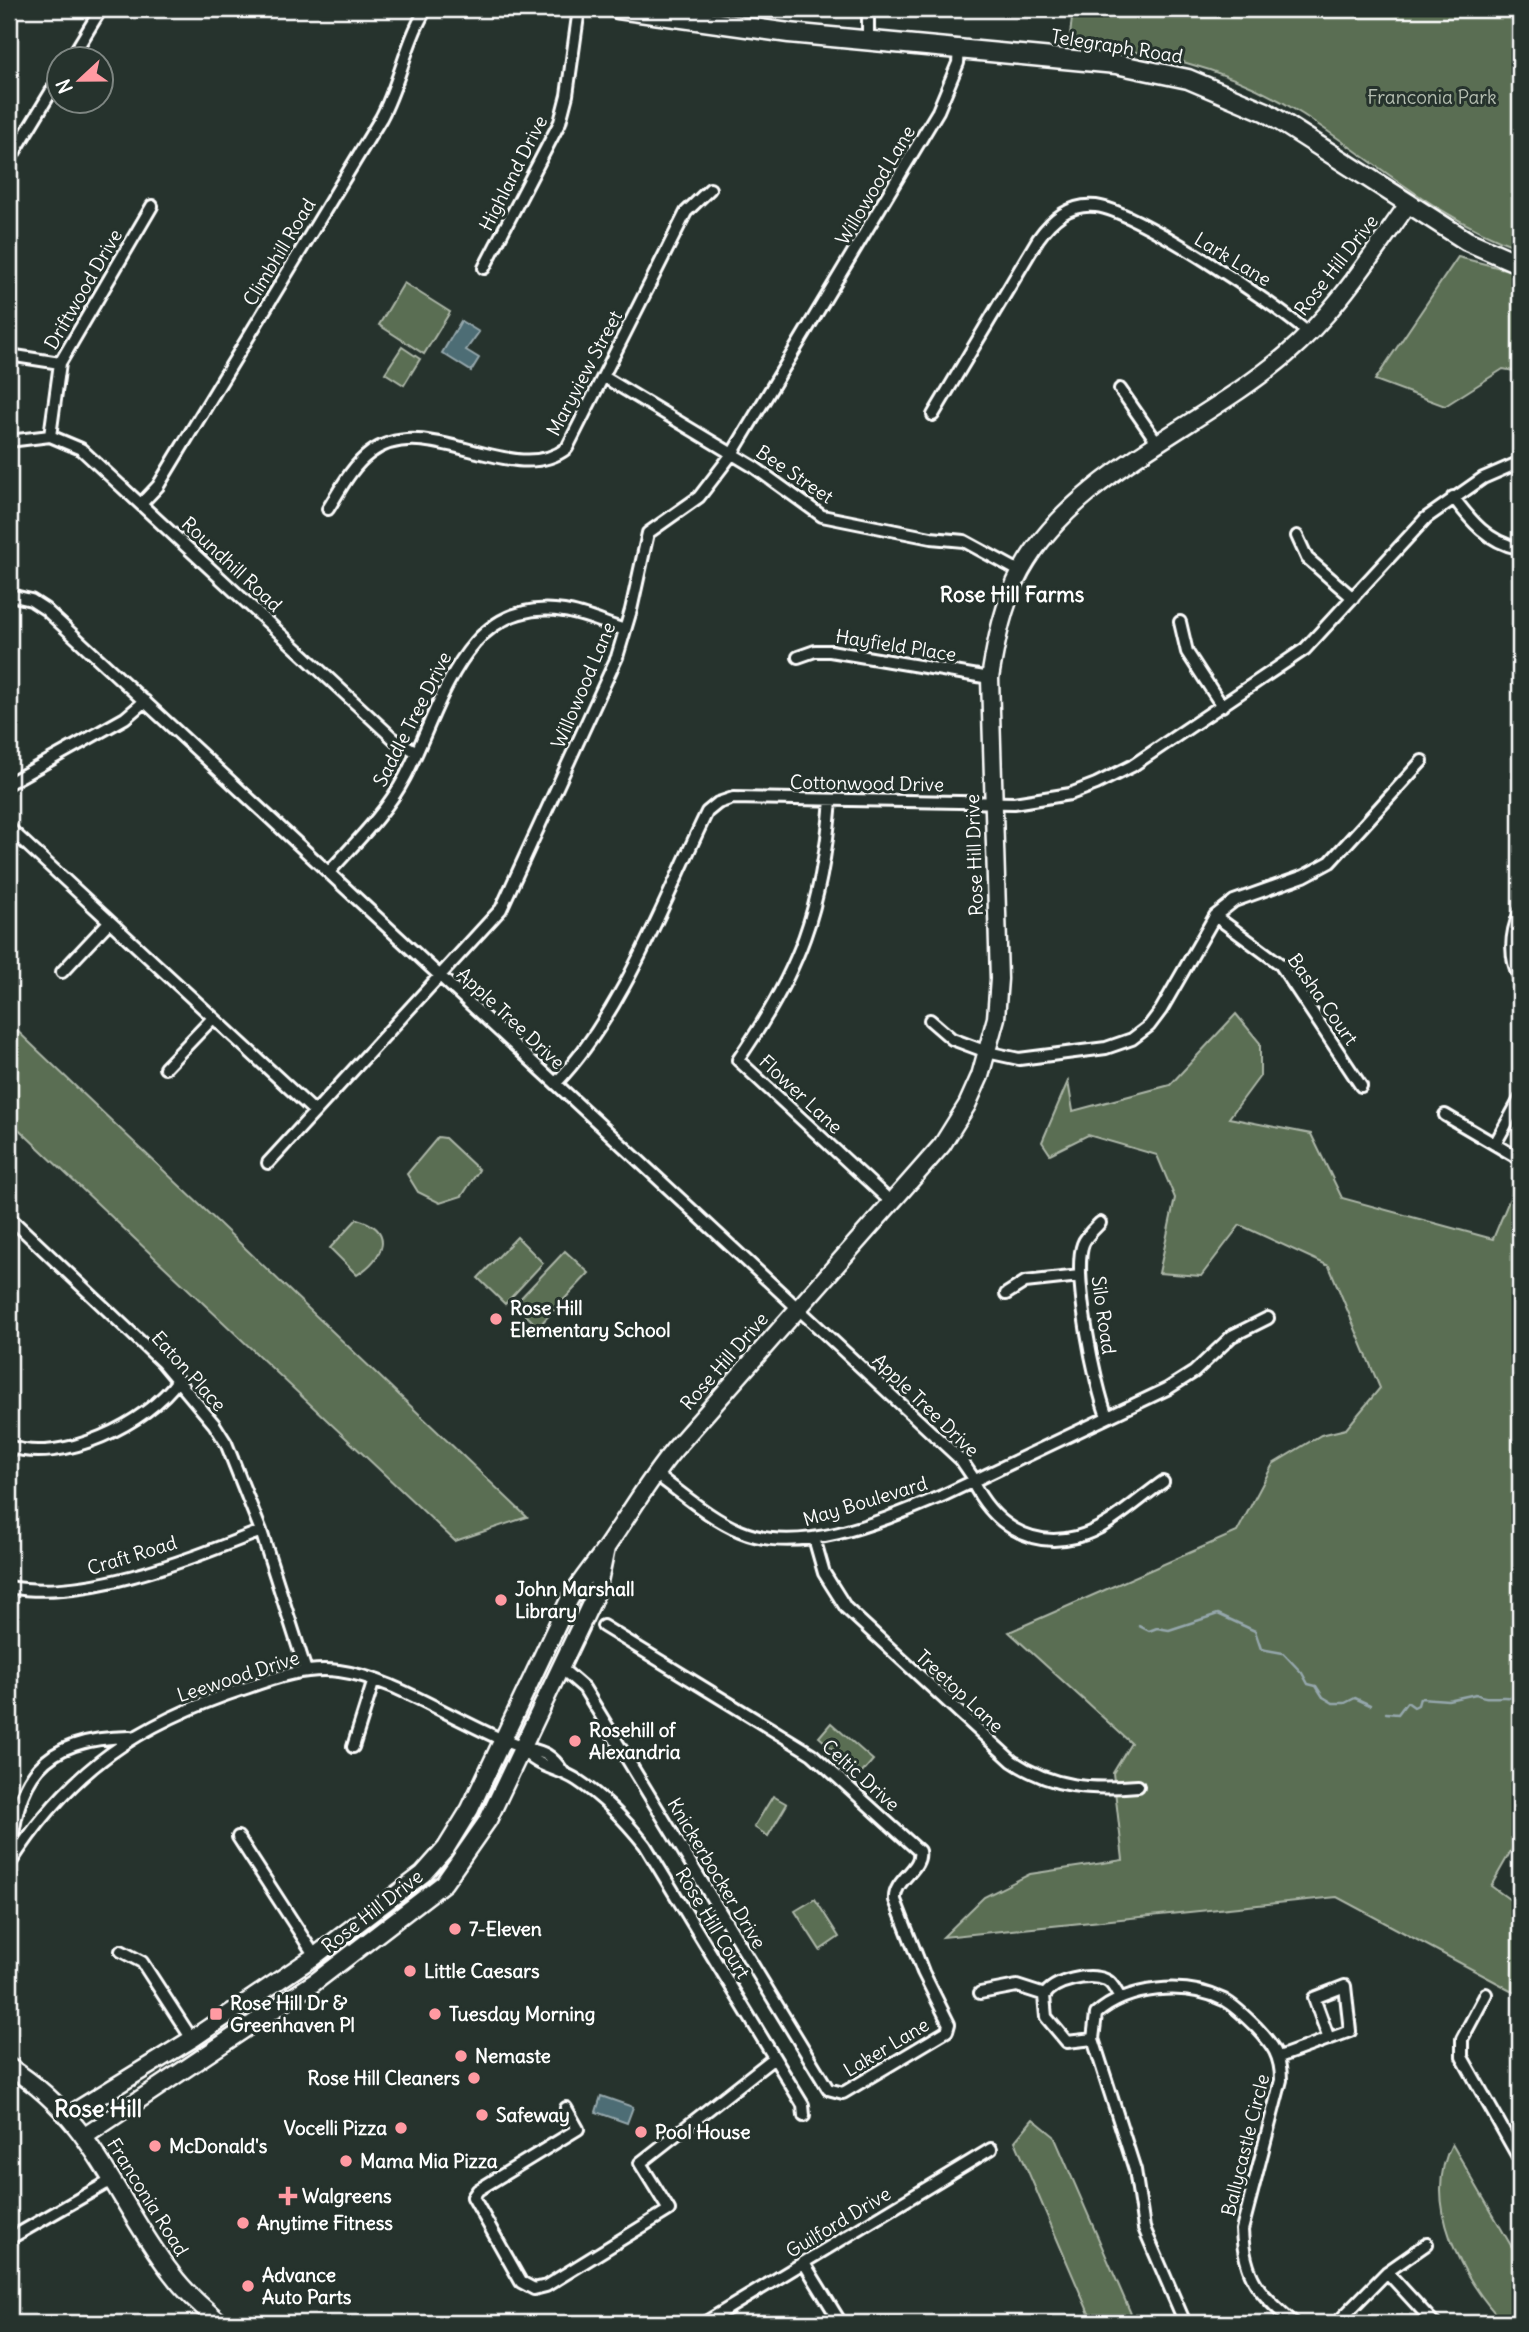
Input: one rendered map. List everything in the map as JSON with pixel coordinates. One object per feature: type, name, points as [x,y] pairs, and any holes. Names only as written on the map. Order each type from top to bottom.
[{"type":"main road","name":"Telegraph Road","points":[[618,9],[868,41],[1116,64],[1188,79],[1266,111],[1485,251],[1520,264]]},
{"type":"street","points":[[79,46],[101,9]]},
{"type":"street","name":"Climbhill Road","points":[[141,504],[158,486],[381,118],[396,89],[411,37],[425,9]]},
{"type":"street","name":"Highland Drive","points":[[484,268],[559,122],[567,95],[579,9]]},
{"type":"street","points":[[868,9],[868,41]]},
{"type":"street","name":"Willowood Lane","points":[[268,1163],[488,926],[512,890],[617,657],[648,533],[699,497],[732,454],[932,122],[952,81],[959,48]]},
{"type":"street","points":[[9,161],[46,100]]},
{"type":"street","name":"Maryview Street","points":[[328,509],[364,458],[397,440],[421,440],[530,461],[558,454],[573,440],[685,212],[710,189]]},
{"type":"street","name":"Rose Hill Drive","points":[[85,2136],[315,1982],[434,1892],[482,1832],[512,1744],[569,1600],[586,1571],[606,1548],[655,1474],[953,1130],[976,1086],[996,1018],[999,979],[990,678],[999,629],[1021,572],[1071,509],[1269,368],[1309,334],[1345,292],[1409,203]]},
{"type":"street","name":"Driftwood Drive","points":[[50,436],[60,363],[152,206]]},
{"type":"street","name":"Lark Lane","points":[[933,415],[1048,225],[1065,212],[1086,206],[1106,208],[1134,221],[1283,311],[1309,334]]},
{"type":"street","points":[[9,355],[60,363]]},
{"type":"street","name":"Bee Street","points":[[604,377],[732,454],[822,516],[890,531],[964,541],[1021,572]]},
{"type":"street","points":[[1120,389],[1158,445]]},
{"type":"street","points":[[9,441],[50,436]]},
{"type":"street","name":"Roundhill Road","points":[[50,436],[81,449],[395,740],[417,751]]},
{"type":"street","name":"Cottonwood Drive","points":[[556,1083],[584,1051],[607,1017],[715,798],[993,803],[1045,800],[1096,784],[1132,766],[1305,649],[1407,536],[1453,497],[1493,473],[1520,462]]},
{"type":"street","points":[[1453,497],[1489,537],[1501,544],[1518,548]]},
{"type":"street","points":[[1297,536],[1307,558],[1353,598]]},
{"type":"street","name":"Apple Tree Drive","points":[[14,596],[31,600],[46,609],[799,1308],[961,1460],[988,1510],[1011,1528],[1033,1538],[1053,1540],[1078,1537],[1102,1525],[1163,1482]]},
{"type":"street","name":"Saddle Tree Drive","points":[[329,872],[387,805],[417,751],[462,657],[478,637],[498,623],[526,612],[554,610],[625,630]]},
{"type":"street","points":[[1180,622],[1187,652],[1222,706]]},
{"type":"street","name":"Hayfield Place","points":[[798,657],[815,651],[830,651],[990,678]]},
{"type":"street","points":[[9,783],[125,718],[145,701]]},
{"type":"street","points":[[930,1020],[952,1039],[987,1052],[1019,1059],[1106,1048],[1132,1039],[1149,1026],[1161,1010],[1215,916],[1234,901],[1304,876],[1330,862],[1422,761]]},
{"type":"street","name":"Flower Lane","points":[[831,800],[823,878],[806,940],[772,1011],[738,1060],[891,1202]]},
{"type":"street","points":[[9,828],[315,1112]]},
{"type":"street","points":[[1520,912],[1512,930],[1513,964],[1520,979]]},
{"type":"street","name":"Basha Court","points":[[1215,916],[1280,964],[1361,1086]]},
{"type":"street","points":[[62,972],[109,922]]},
{"type":"street","points":[[165,1068],[213,1018]]},
{"type":"street","points":[[1495,1144],[1520,1099]]},
{"type":"street","points":[[1445,1115],[1520,1159]]},
{"type":"street","name":"Eaton Place","points":[[9,1217],[178,1380],[201,1405],[226,1443],[261,1531],[306,1671]]},
{"type":"street","name":"Silo Road","points":[[1100,1223],[1084,1242],[1080,1276],[1098,1393],[1107,1416]]},
{"type":"street","points":[[1006,1294],[1025,1282],[1080,1276]]},
{"type":"street","name":"May Boulevard","points":[[655,1474],[741,1532],[780,1541],[814,1538],[907,1510],[1182,1381],[1231,1336],[1268,1318]]},
{"type":"street","points":[[9,1446],[26,1451],[54,1451],[116,1429],[149,1410],[178,1380]]},
{"type":"street","name":"Craft Road","points":[[9,1587],[38,1591],[85,1588],[261,1531]]},
{"type":"street","name":"Treetop Lane","points":[[814,1538],[824,1573],[846,1608],[1012,1761],[1034,1774],[1072,1787],[1105,1789],[1138,1786]]},
{"type":"street","name":"Rose Hill Drive","points":[[69,2115],[192,2039],[315,1956],[396,1896],[435,1861],[561,1668],[597,1591],[603,1574],[606,1548]]},
{"type":"street","name":"Celtic Drive","points":[[603,1626],[812,1754],[919,1851],[918,1860],[895,1891],[895,1900],[922,1972],[949,2024],[947,2031]]},
{"type":"street","name":"Knickerbocker Drive","points":[[561,1668],[584,1688],[828,2089],[836,2094],[843,2093]]},
{"type":"street","name":"Leewood Drive","points":[[9,1864],[70,1788],[130,1737],[206,1701],[306,1671],[341,1671],[374,1680],[512,1744]]},
{"type":"street","points":[[353,1747],[374,1680]]},
{"type":"street","name":"Leewood Drive","points":[[9,1864],[16,1808],[24,1788],[40,1768],[59,1752],[85,1741],[130,1737]]},
{"type":"street","name":"Rose Hill Court","points":[[512,1744],[529,1759],[563,1772],[615,1812],[645,1845],[803,2105],[804,2116]]},
{"type":"street","points":[[238,1837],[315,1956]]},
{"type":"street","points":[[121,1951],[142,1962],[192,2039]]},
{"type":"street","points":[[1045,1995],[1057,1984],[1103,1979],[1110,1983],[1120,1998]]},
{"type":"street","points":[[980,1993],[1017,1986],[1045,1995]]},
{"type":"street","points":[[1279,2057],[1329,2039],[1350,2031],[1345,1986],[1314,1998],[1329,2039]]},
{"type":"street","name":"Ballycastle Circle","points":[[1093,2039],[1096,2014],[1120,1998],[1138,1992],[1180,1989],[1225,2001],[1251,2022],[1279,2057],[1281,2080],[1241,2230],[1250,2278],[1269,2302],[1294,2323]]},
{"type":"street","points":[[1486,1994],[1462,2039],[1462,2057],[1520,2160]]},
{"type":"street","points":[[1045,1995],[1046,2017],[1067,2042],[1093,2039],[1135,2170],[1144,2228],[1185,2323]]},
{"type":"street","name":"Laker Lane","points":[[843,2093],[947,2031]]},
{"type":"street","points":[[566,2108],[578,2129],[478,2190],[473,2197],[521,2282],[530,2288],[540,2289],[669,2210],[640,2163],[774,2058]]},
{"type":"street","name":"Franconia Road","points":[[9,2067],[41,2089],[69,2115],[172,2274],[221,2323]]},
{"type":"street","name":"Guilford Drive","points":[[704,2323],[990,2149]]},
{"type":"street","points":[[9,2239],[112,2180]]},
{"type":"street","points":[[1337,2323],[1387,2272],[1427,2244]]},
{"type":"street","points":[[804,2263],[841,2323]]},
{"type":"street","points":[[1387,2272],[1434,2323]]},
{"type":"green space","name":"Franconia Park","points":[[1073,9],[1520,9],[1520,248],[1461,222],[1407,188],[1302,114],[1248,85],[1219,73],[1161,56],[1069,44]]},
{"type":"green space","points":[[1458,257],[1520,273],[1520,372],[1503,369],[1445,406],[1375,380]]},
{"type":"green space","points":[[404,283],[450,312],[424,354],[379,325]]},
{"type":"green space","points":[[402,347],[420,359],[404,385],[385,373]]},
{"type":"green space","points":[[1236,1014],[1260,1043],[1260,1076],[1229,1118],[1311,1134],[1342,1198],[1493,1239],[1520,1174],[1520,1835],[1491,1886],[1520,1907],[1520,1995],[1337,1897],[943,1937],[984,1897],[1030,1874],[1123,1860],[1113,1773],[1131,1743],[1009,1632],[1237,1532],[1273,1464],[1321,1435],[1346,1429],[1380,1388],[1329,1266],[1240,1225],[1201,1276],[1159,1273],[1175,1198],[1157,1155],[1088,1135],[1050,1154],[1042,1142],[1068,1081],[1073,1111],[1170,1085]]},
{"type":"green space","points":[[9,1023],[527,1517],[455,1541],[9,1120]]},
{"type":"green space","points":[[438,1137],[445,1138],[479,1170],[462,1196],[440,1203],[418,1192],[407,1174]]},
{"type":"green space","points":[[357,1219],[377,1230],[382,1245],[374,1261],[357,1275],[330,1248]]},
{"type":"green space","points":[[517,1237],[543,1263],[505,1304],[478,1278]]},
{"type":"green space","points":[[565,1251],[589,1273],[538,1327],[515,1304]]},
{"type":"green space","points":[[831,1723],[873,1760],[861,1774],[819,1737]]},
{"type":"green space","points":[[773,1796],[787,1804],[768,1836],[754,1827]]},
{"type":"green space","points":[[815,1899],[839,1937],[820,1950],[795,1911]]},
{"type":"green space","points":[[1033,2119],[1054,2136],[1135,2323],[1093,2323],[1015,2141]]},
{"type":"green space","points":[[1452,2144],[1520,2261],[1520,2323],[1504,2323],[1488,2305],[1461,2263],[1451,2239],[1441,2190],[1444,2167]]},
{"type":"water","points":[[461,321],[479,332],[466,350],[479,358],[471,371],[442,353]]},
{"type":"water","points":[[601,2096],[633,2107],[627,2123],[596,2112]]},
{"type":"waterway","points":[[1139,1626],[1149,1631],[1157,1628],[1169,1630],[1218,1614],[1255,1631],[1261,1649],[1283,1653],[1302,1673],[1308,1684],[1316,1686],[1323,1697],[1333,1703],[1345,1703],[1355,1698],[1370,1705]]},
{"type":"waterway","points":[[1386,1713],[1398,1714],[1407,1702],[1414,1707],[1418,1705],[1420,1698],[1448,1700],[1476,1694],[1509,1697],[1520,1701]]},
{"type":"place","name":"Rose Hill Elementary School","points":[[496,1319]]},
{"type":"place","name":"John Marshall Library","points":[[501,1600]]},
{"type":"place","name":"Rosehill of Alexandria","points":[[575,1741]]},
{"type":"place","name":"7-Eleven","points":[[455,1929]]},
{"type":"place","name":"Little Caesars","points":[[410,1971]]},
{"type":"place","name":"Rose Hill Dr & Greenhaven Pl","points":[[216,2014]]},
{"type":"place","name":"Tuesday Morning","points":[[435,2014]]},
{"type":"place","name":"Nemaste","points":[[461,2056]]},
{"type":"place","name":"Rose Hill Cleaners","points":[[474,2078]]},
{"type":"place","name":"Safeway","points":[[482,2115]]},
{"type":"place","name":"Vocelli Pizza","points":[[401,2128]]},
{"type":"place","name":"Pool House","points":[[641,2132]]},
{"type":"place","name":"McDonald's","points":[[155,2146]]},
{"type":"place","name":"Mama Mia Pizza","points":[[346,2161]]},
{"type":"place","name":"Walgreens","points":[[288,2196]]},
{"type":"place","name":"Anytime Fitness","points":[[243,2223]]},
{"type":"place","name":"Advance Auto Parts","points":[[248,2286]]},
{"type":"district","name":"Rose Hill Farms","points":[[1012,594]]},
{"type":"district","name":"Rose Hill","points":[[98,2108]]}]
